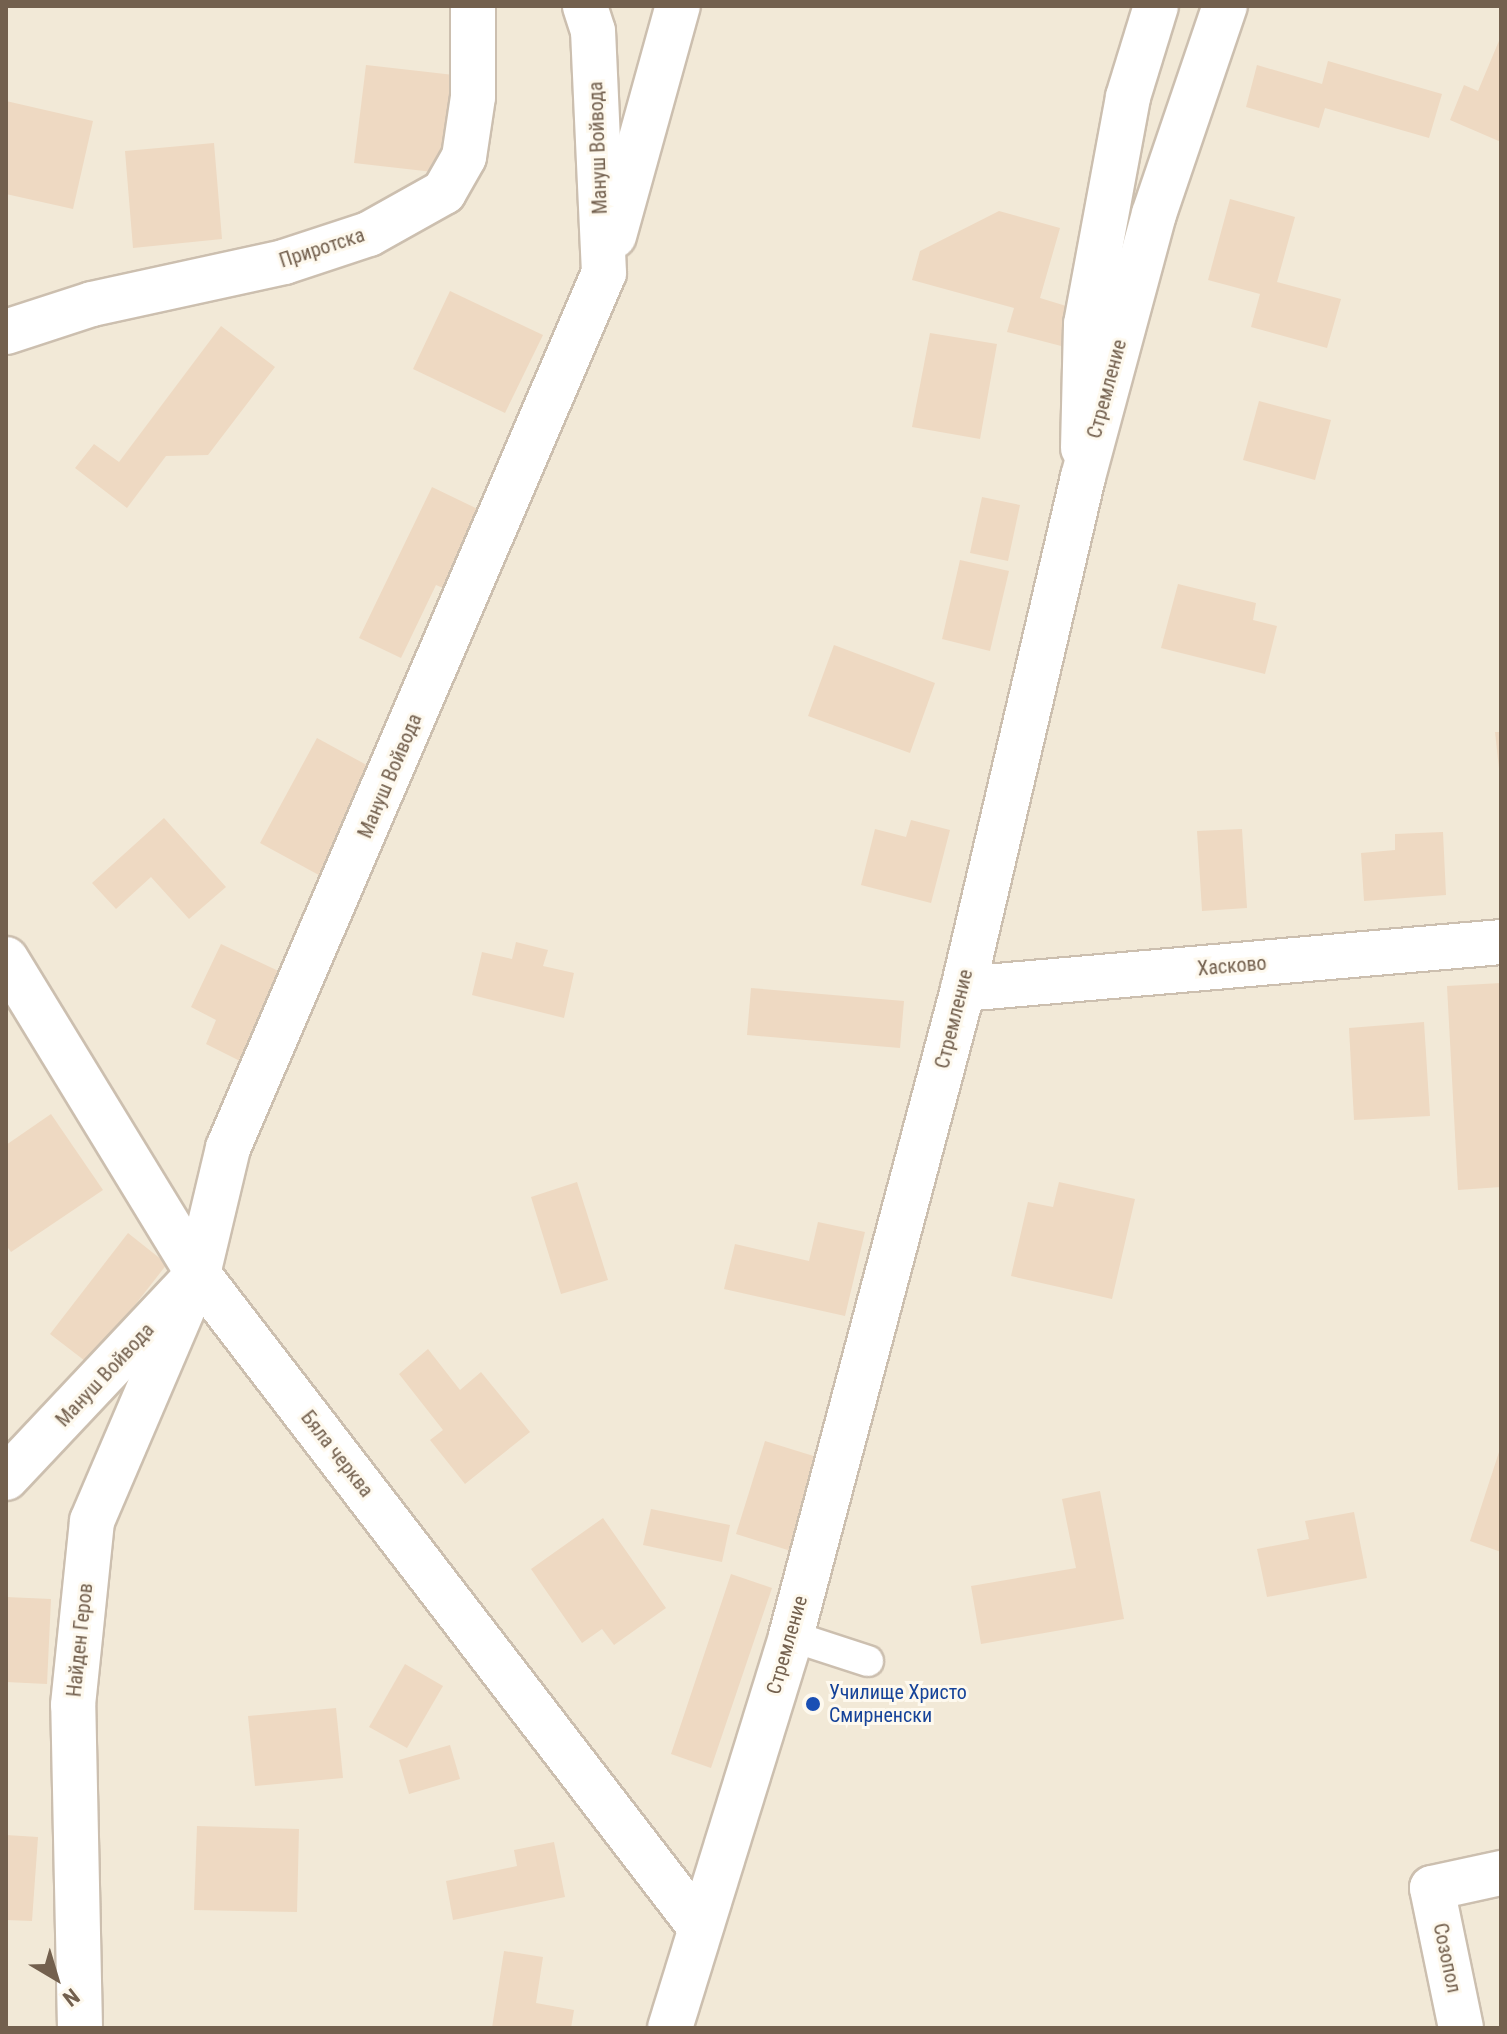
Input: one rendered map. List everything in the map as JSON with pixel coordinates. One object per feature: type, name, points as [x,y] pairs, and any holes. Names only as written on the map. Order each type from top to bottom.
[{"type":"street","name":"Приротска","points":[[6,332],[92,304],[284,262],[369,234],[444,192],[464,157],[473,97],[473,6]]},
{"type":"street","name":"Мануш Войвода","points":[[6,1478],[198,1274],[228,1148],[604,273],[593,31],[585,6]]},
{"type":"street","points":[[604,273],[678,6]]},
{"type":"street","points":[[1083,477],[1086,324],[1128,97],[1156,6]]},
{"type":"street","name":"Стремление","points":[[670,2028],[791,1636],[963,989],[1083,477],[1154,214],[1225,6]]},
{"type":"street","name":"Хасково","points":[[963,989],[1501,942]]},
{"type":"street","name":"Бяла черква","points":[[6,959],[198,1274],[700,1927]]},
{"type":"street","name":"Найден Геров","points":[[80,2028],[73,1705],[92,1521],[198,1274]]},
{"type":"street","name":"Созопол","points":[[1461,2028],[1432,1888],[1501,1873]]},
{"type":"lane","points":[[791,1636],[868,1661]]},
{"type":"shaded area","points":[[6,6],[1501,6],[1501,2028],[6,2028]]},
{"type":"building","points":[[1501,36],[1501,142],[1450,120],[1464,85],[1478,91]]},
{"type":"building","points":[[1328,61],[1442,94],[1429,138],[1325,108],[1319,128],[1246,107],[1257,65],[1322,84]]},
{"type":"building","points":[[366,65],[454,75],[442,173],[354,163]]},
{"type":"building","points":[[6,101],[93,121],[73,209],[6,194]]},
{"type":"building","points":[[214,143],[222,239],[133,248],[125,151]]},
{"type":"building","points":[[1230,199],[1295,217],[1277,282],[1341,299],[1327,348],[1251,327],[1260,294],[1208,280]]},
{"type":"building","points":[[999,211],[1060,228],[1040,298],[1076,309],[1065,347],[1007,332],[1014,308],[912,280],[920,251]]},
{"type":"building","points":[[450,291],[543,335],[505,413],[413,369]]},
{"type":"building","points":[[221,326],[275,367],[208,455],[166,456],[127,508],[75,468],[94,444],[119,462]]},
{"type":"building","points":[[930,333],[997,344],[980,439],[912,427]]},
{"type":"building","points":[[1259,401],[1331,420],[1315,480],[1243,460]]},
{"type":"building","points":[[432,487],[488,514],[450,591],[436,585],[401,658],[359,638]]},
{"type":"building","points":[[982,497],[1020,505],[1008,561],[970,553]]},
{"type":"building","points":[[960,560],[1009,571],[990,651],[942,639]]},
{"type":"building","points":[[1178,584],[1256,603],[1253,620],[1277,626],[1265,674],[1161,648]]},
{"type":"building","points":[[834,645],[935,683],[910,753],[808,716]]},
{"type":"building","points":[[1495,732],[1501,732],[1501,768],[1499,768]]},
{"type":"building","points":[[317,738],[385,775],[328,880],[260,843]]},
{"type":"building","points":[[164,818],[226,887],[189,919],[151,877],[116,909],[92,883]]},
{"type":"building","points":[[911,820],[950,830],[931,903],[861,885],[875,829],[906,837]]},
{"type":"building","points":[[1242,829],[1247,908],[1202,911],[1197,831]]},
{"type":"building","points":[[1443,832],[1446,895],[1364,901],[1361,853],[1395,850],[1395,834]]},
{"type":"building","points":[[516,942],[548,950],[543,966],[574,973],[564,1018],[472,995],[482,952],[512,959]]},
{"type":"building","points":[[221,944],[287,975],[244,1063],[206,1044],[216,1020],[191,1007]]},
{"type":"building","points":[[1501,983],[1501,1187],[1458,1190],[1447,986]]},
{"type":"building","points":[[751,988],[904,1001],[900,1048],[747,1035]]},
{"type":"building","points":[[1424,1022],[1430,1116],[1354,1120],[1349,1028]]},
{"type":"building","points":[[51,1114],[103,1190],[11,1252],[6,1245],[6,1145]]},
{"type":"building","points":[[577,1182],[608,1280],[561,1294],[531,1197]]},
{"type":"building","points":[[1059,1182],[1135,1199],[1112,1299],[1011,1276],[1028,1202],[1053,1207]]},
{"type":"building","points":[[818,1222],[865,1232],[845,1316],[724,1289],[735,1244],[809,1261]]},
{"type":"building","points":[[128,1233],[167,1264],[89,1364],[50,1334]]},
{"type":"building","points":[[428,1349],[460,1390],[481,1372],[530,1432],[465,1484],[430,1440],[443,1430],[399,1374]]},
{"type":"building","points":[[765,1441],[820,1458],[791,1551],[736,1534]]},
{"type":"building","points":[[1501,1449],[1501,1552],[1470,1541]]},
{"type":"building","points":[[1100,1491],[1124,1619],[981,1644],[971,1586],[1076,1568],[1062,1499]]},
{"type":"building","points":[[651,1509],[730,1525],[722,1562],[643,1545]]},
{"type":"building","points":[[1354,1512],[1367,1578],[1267,1597],[1257,1549],[1309,1539],[1305,1521]]},
{"type":"building","points":[[603,1518],[666,1608],[614,1645],[602,1629],[582,1643],[531,1569]]},
{"type":"building","points":[[731,1574],[772,1588],[711,1768],[671,1754]]},
{"type":"building","points":[[6,1597],[51,1599],[47,1684],[6,1682]]},
{"type":"building","points":[[405,1664],[443,1686],[407,1748],[369,1727]]},
{"type":"building","points":[[336,1708],[343,1778],[255,1786],[248,1716]]},
{"type":"building","points":[[450,1745],[460,1779],[409,1794],[399,1760]]},
{"type":"building","points":[[197,1826],[299,1829],[297,1912],[194,1910]]},
{"type":"building","points":[[6,1835],[38,1837],[32,1921],[6,1920]]},
{"type":"building","points":[[554,1842],[565,1897],[453,1920],[446,1881],[517,1866],[514,1850]]},
{"type":"building","points":[[504,1951],[543,1957],[536,2003],[574,2010],[571,2028],[492,2028]]},
{"type":"place","name":"Училище Христо Смирненски","points":[[813,1704]]}]
